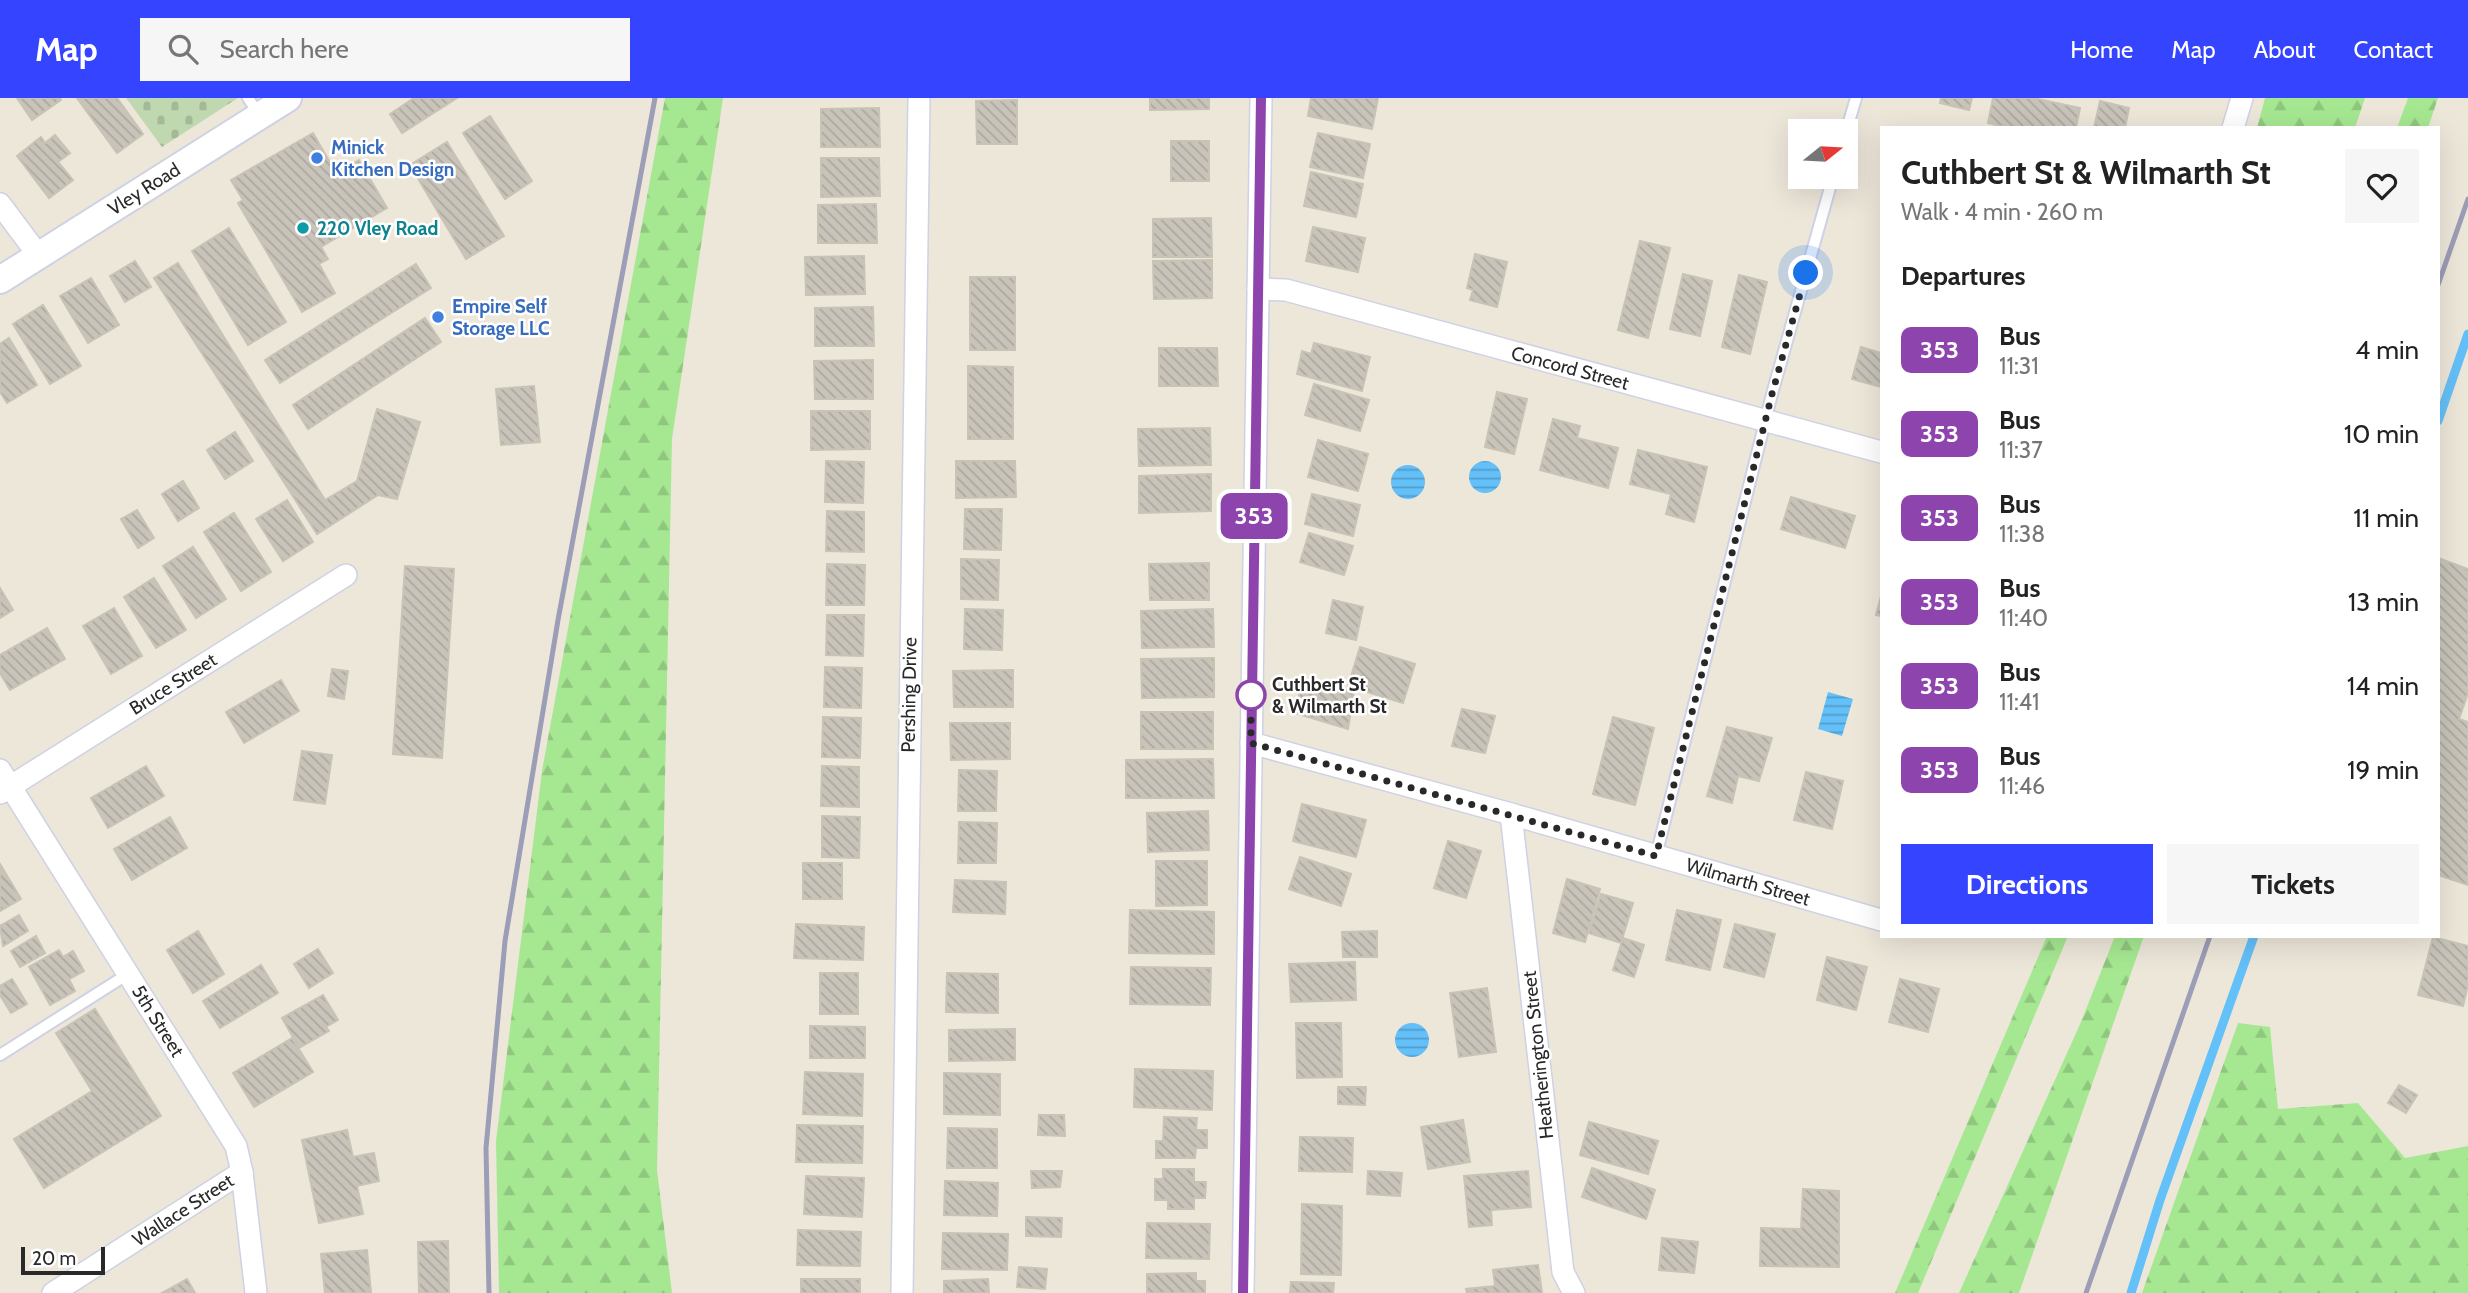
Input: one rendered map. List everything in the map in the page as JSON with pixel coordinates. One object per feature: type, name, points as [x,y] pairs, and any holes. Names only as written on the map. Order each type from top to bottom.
[{"type":"street","name":"Vley Road","points":[[0,280],[39,256],[254,107],[288,98]]},
{"type":"street","name":"Pershing Drive","points":[[902,1293],[919,98]]},
{"type":"street","points":[[1243,1293],[1261,98]]},
{"type":"street","points":[[2234,126],[2242,98]]},
{"type":"street","points":[[0,204],[39,256]]},
{"type":"street","name":"Concord Street","points":[[1258,289],[1286,290],[1880,452]]},
{"type":"street","name":"Bruce Street","points":[[4,783],[346,575]]},
{"type":"street","name":"Wilmarth Street","points":[[1251,743],[1880,920]]},
{"type":"street","name":"5th Street","points":[[4,783],[224,1122],[236,1146],[242,1172],[256,1293]]},
{"type":"street","name":"Heatherington Street","points":[[1511,814],[1563,1272],[1574,1293]]},
{"type":"street","name":"Wallace Street","points":[[53,1293],[242,1172]]},
{"type":"lane","points":[[1850,119],[1856,98]]},
{"type":"lane","points":[[1656,856],[1765,421],[1830,189]]},
{"type":"lane","points":[[0,1055],[128,974]]},
{"type":"green space","points":[[126,98],[238,98],[162,147]]},
{"type":"green space","points":[[665,98],[723,98],[672,439],[657,1170],[672,1293],[499,1293],[496,1141],[542,771]]},
{"type":"green space","points":[[2265,98],[2365,98],[2356,126],[2258,126]]},
{"type":"green space","points":[[2408,98],[2438,98],[2429,126],[2398,126]]},
{"type":"green space","points":[[2046,938],[2067,938],[1918,1293],[1895,1293]]},
{"type":"green space","points":[[2114,938],[2143,938],[2019,1293],[1959,1293],[2081,1022]]},
{"type":"green space","points":[[2238,1023],[2270,1027],[2278,1109],[2358,1103],[2405,1158],[2468,1146],[2468,1293],[2142,1293]]},
{"type":"water","points":[[1485,461],[1497,465],[1501,477],[1497,489],[1485,493],[1473,489],[1469,477],[1473,465]]},
{"type":"water","points":[[1408,465],[1420,470],[1425,482],[1420,494],[1408,499],[1396,494],[1391,482],[1396,470]]},
{"type":"water","points":[[1828,692],[1853,699],[1842,736],[1818,729]]},
{"type":"water","points":[[1412,1023],[1424,1028],[1429,1040],[1424,1052],[1412,1057],[1400,1052],[1395,1040],[1400,1028]]},
{"type":"building","points":[[17,98],[60,98],[61,100],[32,120]]},
{"type":"building","points":[[77,98],[117,98],[143,134],[117,153]]},
{"type":"building","points":[[414,98],[457,98],[402,133],[390,114]]},
{"type":"building","points":[[1150,98],[1209,98],[1209,109],[1150,110]]},
{"type":"building","points":[[1311,98],[1378,98],[1372,129],[1308,116]]},
{"type":"building","points":[[1941,98],[1972,98],[1969,110],[1940,103]]},
{"type":"building","points":[[1993,98],[2033,98],[2080,108],[2076,126],[2001,126],[1988,123]]},
{"type":"building","points":[[1017,100],[1017,144],[977,144],[976,101]]},
{"type":"building","points":[[2100,101],[2129,108],[2125,126],[2094,126]]},
{"type":"building","points":[[879,108],[880,147],[821,147],[821,109]]},
{"type":"building","points":[[490,116],[532,181],[505,199],[463,133]]},
{"type":"building","name":"220 Vley Road","points":[[313,133],[336,173],[359,160],[387,208],[321,247],[328,259],[319,264],[335,293],[302,312],[238,203],[243,200],[231,180]]},
{"type":"building","points":[[1318,133],[1370,144],[1363,178],[1310,167]]},
{"type":"building","points":[[55,135],[70,153],[58,162],[73,180],[49,198],[17,156],[41,137],[45,143]]},
{"type":"building","points":[[1171,141],[1209,141],[1209,181],[1171,181]]},
{"type":"building","points":[[447,142],[504,236],[466,259],[410,165]]},
{"type":"building","points":[[821,158],[879,158],[880,196],[821,197]]},
{"type":"building","points":[[1311,172],[1363,184],[1356,217],[1304,206]]},
{"type":"building","points":[[876,204],[877,243],[818,243],[818,205]]},
{"type":"building","points":[[1211,218],[1212,257],[1153,257],[1153,219]]},
{"type":"building","points":[[1313,227],[1365,238],[1358,272],[1306,261]]},
{"type":"building","points":[[229,228],[286,322],[248,345],[192,251]]},
{"type":"building","points":[[1640,241],[1670,248],[1648,338],[1618,330]]},
{"type":"building","points":[[1475,254],[1507,262],[1497,307],[1470,300],[1473,290],[1467,288]]},
{"type":"building","points":[[864,256],[865,294],[806,295],[805,257]]},
{"type":"building","points":[[1212,260],[1212,298],[1154,299],[1153,261]]},
{"type":"building","points":[[135,261],[151,287],[125,302],[110,276]]},
{"type":"building","points":[[178,263],[325,500],[357,481],[377,409],[420,422],[397,499],[378,495],[317,534],[154,278]]},
{"type":"building","points":[[416,264],[431,288],[280,383],[265,360]]},
{"type":"building","points":[[1683,274],[1712,281],[1700,336],[1670,329]]},
{"type":"building","points":[[1739,275],[1767,282],[1750,354],[1722,347]]},
{"type":"building","points":[[970,277],[1015,277],[1015,350],[970,350]]},
{"type":"building","points":[[91,278],[119,325],[88,343],[60,296]]},
{"type":"building","points":[[43,305],[81,366],[50,384],[13,324]]},
{"type":"building","points":[[873,307],[874,346],[815,346],[815,308]]},
{"type":"building","points":[[425,318],[441,342],[308,429],[293,405]]},
{"type":"building","points":[[9,338],[37,385],[7,403],[0,392],[0,344]]},
{"type":"building","points":[[1314,343],[1370,357],[1362,391],[1297,374],[1302,351],[1311,354]]},
{"type":"building","points":[[1861,347],[1880,353],[1880,387],[1852,379]]},
{"type":"building","points":[[1159,348],[1217,348],[1218,386],[1159,386]]},
{"type":"building","points":[[873,360],[873,399],[815,399],[814,361]]},
{"type":"building","points":[[968,366],[1013,367],[1013,439],[968,439]]},
{"type":"building","points":[[1314,384],[1369,400],[1360,431],[1305,415]]},
{"type":"building","points":[[534,386],[540,442],[501,445],[496,389]]},
{"type":"building","points":[[1497,392],[1527,399],[1514,454],[1485,447]]},
{"type":"building","points":[[811,411],[870,411],[870,449],[811,450]]},
{"type":"building","points":[[1553,419],[1580,426],[1577,438],[1618,448],[1608,488],[1540,470]]},
{"type":"building","points":[[1210,428],[1211,465],[1139,466],[1138,429]]},
{"type":"building","points":[[235,432],[253,461],[225,479],[207,450]]},
{"type":"building","points":[[1318,440],[1368,454],[1358,491],[1308,477]]},
{"type":"building","points":[[1638,450],[1707,467],[1694,522],[1666,514],[1671,494],[1630,484]]},
{"type":"building","points":[[826,461],[864,462],[863,503],[825,502]]},
{"type":"building","points":[[956,461],[1015,461],[1016,497],[956,498]]},
{"type":"building","points":[[1211,474],[1211,511],[1139,513],[1139,476]]},
{"type":"building","points":[[183,481],[199,508],[178,521],[162,494]]},
{"type":"building","points":[[1312,494],[1360,505],[1353,536],[1305,524]]},
{"type":"building","points":[[1791,497],[1855,516],[1845,548],[1781,529]]},
{"type":"building","points":[[287,500],[313,542],[283,561],[256,519]]},
{"type":"building","points":[[965,509],[1002,509],[1001,550],[964,549]]},
{"type":"building","points":[[137,510],[154,538],[138,548],[121,519]]},
{"type":"building","points":[[827,511],[864,512],[864,552],[826,551]]},
{"type":"building","points":[[234,513],[271,572],[241,591],[204,532]]},
{"type":"building","points":[[1309,533],[1353,546],[1344,575],[1300,562]]},
{"type":"building","points":[[193,547],[226,599],[196,618],[163,566]]},
{"type":"building","points":[[961,559],[999,560],[998,600],[961,599]]},
{"type":"building","points":[[2440,559],[2468,569],[2468,693],[2459,719],[2468,722],[2468,885],[2440,876]]},
{"type":"building","points":[[1209,563],[1209,600],[1150,600],[1149,564]]},
{"type":"building","points":[[827,564],[865,565],[864,605],[826,605]]},
{"type":"building","points":[[405,566],[454,569],[442,758],[393,754]]},
{"type":"building","points":[[154,578],[186,630],[156,648],[124,597]]},
{"type":"building","points":[[0,588],[13,610],[0,618]]},
{"type":"building","points":[[1333,600],[1363,607],[1356,640],[1326,633]]},
{"type":"building","points":[[1880,600],[1880,616],[1876,615]]},
{"type":"building","points":[[114,608],[142,656],[111,674],[83,626]]},
{"type":"building","points":[[965,609],[1003,610],[1002,650],[964,649]]},
{"type":"building","points":[[1213,609],[1214,647],[1142,648],[1141,611]]},
{"type":"building","points":[[827,615],[864,615],[863,656],[826,655]]},
{"type":"building","points":[[47,628],[65,659],[10,690],[0,673],[0,655]]},
{"type":"building","points":[[1360,647],[1415,664],[1403,703],[1348,686]]},
{"type":"building","points":[[1214,658],[1214,697],[1142,698],[1141,659]]},
{"type":"building","points":[[825,667],[862,668],[861,708],[824,707]]},
{"type":"building","points":[[332,669],[348,671],[344,699],[328,696]]},
{"type":"building","points":[[1013,670],[1013,707],[954,707],[953,671]]},
{"type":"building","points":[[1303,679],[1354,692],[1348,729],[1295,713]]},
{"type":"building","points":[[281,680],[299,711],[244,743],[226,712]]},
{"type":"building","points":[[1462,709],[1495,716],[1485,753],[1452,746]]},
{"type":"building","points":[[1141,712],[1213,712],[1213,749],[1141,749]]},
{"type":"building","points":[[823,717],[861,718],[860,758],[822,757]]},
{"type":"building","points":[[1613,717],[1654,728],[1635,805],[1593,794]]},
{"type":"building","points":[[950,723],[1010,723],[1010,759],[951,760]]},
{"type":"building","points":[[1727,727],[1772,738],[1759,781],[1738,776],[1732,803],[1707,796]]},
{"type":"building","points":[[302,751],[332,755],[325,804],[294,800]]},
{"type":"building","points":[[1213,759],[1214,798],[1126,798],[1126,760]]},
{"type":"building","points":[[146,766],[164,796],[108,828],[91,798]]},
{"type":"building","points":[[822,766],[859,767],[859,807],[821,806]]},
{"type":"building","points":[[959,770],[997,771],[996,811],[958,811]]},
{"type":"building","points":[[1806,772],[1843,781],[1832,829],[1794,820]]},
{"type":"building","points":[[1302,804],[1366,820],[1356,857],[1293,841]]},
{"type":"building","points":[[1208,811],[1209,850],[1148,852],[1147,813]]},
{"type":"building","points":[[822,816],[860,817],[859,858],[822,857]]},
{"type":"building","points":[[170,817],[187,848],[132,880],[114,849]]},
{"type":"building","points":[[959,822],[997,823],[996,863],[958,863]]},
{"type":"building","points":[[1448,841],[1481,851],[1466,898],[1434,888]]},
{"type":"building","points":[[1300,857],[1351,874],[1341,906],[1289,889]]},
{"type":"building","points":[[1156,861],[1207,861],[1207,905],[1156,906]]},
{"type":"building","points":[[803,863],[842,863],[842,899],[803,899]]},
{"type":"building","points":[[0,864],[21,899],[0,911]]},
{"type":"building","points":[[1567,879],[1600,889],[1585,942],[1553,933]]},
{"type":"building","points":[[955,880],[1006,882],[1005,914],[953,912]]},
{"type":"building","points":[[1601,894],[1633,903],[1621,943],[1589,933]]},
{"type":"building","points":[[1130,910],[1214,912],[1214,954],[1129,953]]},
{"type":"building","points":[[1677,910],[1721,920],[1710,970],[1666,960]]},
{"type":"building","points":[[19,915],[28,931],[3,946],[0,926]]},
{"type":"building","points":[[796,924],[864,927],[863,960],[794,958]]},
{"type":"building","points":[[1735,924],[1775,934],[1764,977],[1724,967]]},
{"type":"building","points":[[198,931],[224,974],[193,993],[167,950]]},
{"type":"building","points":[[1377,931],[1377,957],[1343,957],[1342,932]]},
{"type":"building","points":[[36,936],[45,953],[20,967],[11,951]]},
{"type":"building","points":[[1623,938],[1644,945],[1634,977],[1613,970]]},
{"type":"building","points":[[2433,938],[2468,946],[2468,985],[2463,1006],[2418,995]]},
{"type":"building","points":[[318,949],[333,973],[309,988],[294,964]]},
{"type":"building","points":[[59,950],[63,957],[73,951],[84,971],[69,979],[75,991],[50,1005],[29,967]]},
{"type":"building","points":[[1827,957],[1867,967],[1856,1010],[1817,1000]]},
{"type":"building","points":[[1355,962],[1356,1000],[1291,1002],[1289,964]]},
{"type":"building","points":[[261,965],[278,993],[220,1028],[203,1001]]},
{"type":"building","points":[[1131,967],[1211,968],[1210,1005],[1130,1004]]},
{"type":"building","points":[[820,973],[858,973],[858,1014],[820,1014]]},
{"type":"building","points":[[947,973],[998,974],[998,1013],[946,1012]]},
{"type":"building","points":[[12,979],[27,1004],[11,1013],[0,995],[0,986]]},
{"type":"building","points":[[1900,979],[1939,989],[1928,1032],[1889,1022]]},
{"type":"building","points":[[1487,988],[1496,1052],[1459,1057],[1450,993]]},
{"type":"building","points":[[323,995],[338,1020],[326,1027],[329,1031],[299,1048],[282,1018]]},
{"type":"building","points":[[95,1009],[161,1116],[44,1188],[14,1139],[92,1091],[56,1033]]},
{"type":"building","points":[[1296,1023],[1341,1023],[1342,1077],[1297,1078]]},
{"type":"building","points":[[810,1026],[865,1027],[865,1058],[810,1058]]},
{"type":"building","points":[[1015,1029],[1015,1060],[949,1061],[949,1030]]},
{"type":"building","points":[[292,1038],[313,1072],[254,1107],[233,1073]]},
{"type":"building","points":[[1135,1069],[1213,1071],[1212,1110],[1134,1107]]},
{"type":"building","points":[[805,1072],[863,1074],[862,1116],[803,1114]]},
{"type":"building","points":[[944,1073],[1000,1074],[1000,1115],[944,1114]]},
{"type":"building","points":[[2399,1085],[2417,1095],[2406,1113],[2388,1103]]},
{"type":"building","points":[[1338,1087],[1366,1087],[1365,1105],[1338,1104]]},
{"type":"building","points":[[1039,1115],[1064,1115],[1065,1136],[1038,1135]]},
{"type":"building","points":[[1164,1117],[1197,1118],[1196,1130],[1207,1130],[1207,1148],[1196,1148],[1195,1158],[1156,1158],[1156,1141],[1163,1141]]},
{"type":"building","points":[[1463,1120],[1470,1162],[1428,1169],[1421,1127]]},
{"type":"building","points":[[1589,1122],[1658,1141],[1648,1174],[1580,1155]]},
{"type":"building","points":[[797,1125],[863,1126],[862,1163],[796,1162]]},
{"type":"building","points":[[948,1128],[997,1129],[997,1168],[947,1168]]},
{"type":"building","points":[[347,1130],[353,1157],[374,1153],[379,1181],[357,1186],[363,1214],[319,1223],[302,1140]]},
{"type":"building","points":[[1300,1137],[1353,1138],[1352,1172],[1299,1171]]},
{"type":"building","points":[[1592,1168],[1655,1190],[1646,1219],[1582,1197]]},
{"type":"building","points":[[1163,1169],[1194,1169],[1194,1182],[1206,1182],[1205,1198],[1194,1198],[1194,1209],[1168,1209],[1168,1200],[1155,1200],[1155,1179],[1163,1179]]},
{"type":"building","points":[[1031,1171],[1062,1171],[1060,1187],[1032,1188]]},
{"type":"building","points":[[1368,1171],[1402,1173],[1400,1196],[1367,1194]]},
{"type":"building","points":[[1528,1171],[1531,1207],[1491,1210],[1492,1225],[1469,1227],[1464,1176]]},
{"type":"building","points":[[806,1176],[864,1178],[862,1217],[804,1214]]},
{"type":"building","points":[[945,1181],[998,1183],[997,1216],[944,1215]]},
{"type":"building","points":[[1803,1189],[1839,1191],[1839,1267],[1760,1266],[1761,1228],[1801,1229]]},
{"type":"building","points":[[1302,1204],[1342,1206],[1341,1275],[1301,1274]]},
{"type":"building","points":[[1026,1217],[1062,1218],[1061,1237],[1026,1236]]},
{"type":"building","points":[[1147,1223],[1210,1224],[1209,1259],[1146,1258]]},
{"type":"building","points":[[798,1230],[861,1232],[860,1266],[797,1265]]},
{"type":"building","points":[[943,1233],[1008,1234],[1007,1270],[942,1269]]},
{"type":"building","points":[[1662,1238],[1698,1242],[1694,1273],[1659,1270]]},
{"type":"building","points":[[448,1241],[449,1293],[419,1293],[418,1242]]},
{"type":"building","points":[[367,1250],[371,1293],[325,1293],[321,1254]]},
{"type":"building","points":[[1538,1265],[1542,1293],[1467,1293],[1466,1289],[1495,1286],[1493,1270]]},
{"type":"building","points":[[1019,1267],[1047,1269],[1045,1289],[1017,1287]]},
{"type":"building","points":[[1196,1273],[1196,1281],[1205,1281],[1205,1293],[1147,1293],[1147,1274]]},
{"type":"building","points":[[187,1279],[195,1293],[162,1293]]},
{"type":"building","points":[[801,1279],[860,1279],[860,1293],[801,1293]]},
{"type":"building","points":[[988,1279],[989,1293],[944,1293],[944,1281]]},
{"type":"building","points":[[1291,1282],[1334,1283],[1333,1293],[1290,1293]]},
{"type":"waterway","points":[[2440,415],[2468,334]]},
{"type":"waterway","points":[[2131,1293],[2160,1200],[2253,938]]},
{"type":"railway","points":[[489,1293],[486,1148],[505,941],[558,620],[655,98]]},
{"type":"railway","points":[[2440,279],[2468,199]]},
{"type":"railway","points":[[2086,1293],[2209,938]]},
{"type":"bus line","name":"353","points":[[1243,1293],[1261,98]]},
{"type":"place","name":"Minick Kitchen Design","points":[[317,158]]},
{"type":"place","name":"220 Vley Road","points":[[303,228]]},
{"type":"place","name":"Empire Self Storage LLC","points":[[438,317]]},
{"type":"place","name":"Cuthbert St & Wilmarth St","points":[[1251,695]]},
{"type":"route","points":[[1251,695],[1251,743],[1656,856],[1772,394],[1806,273]]}]
